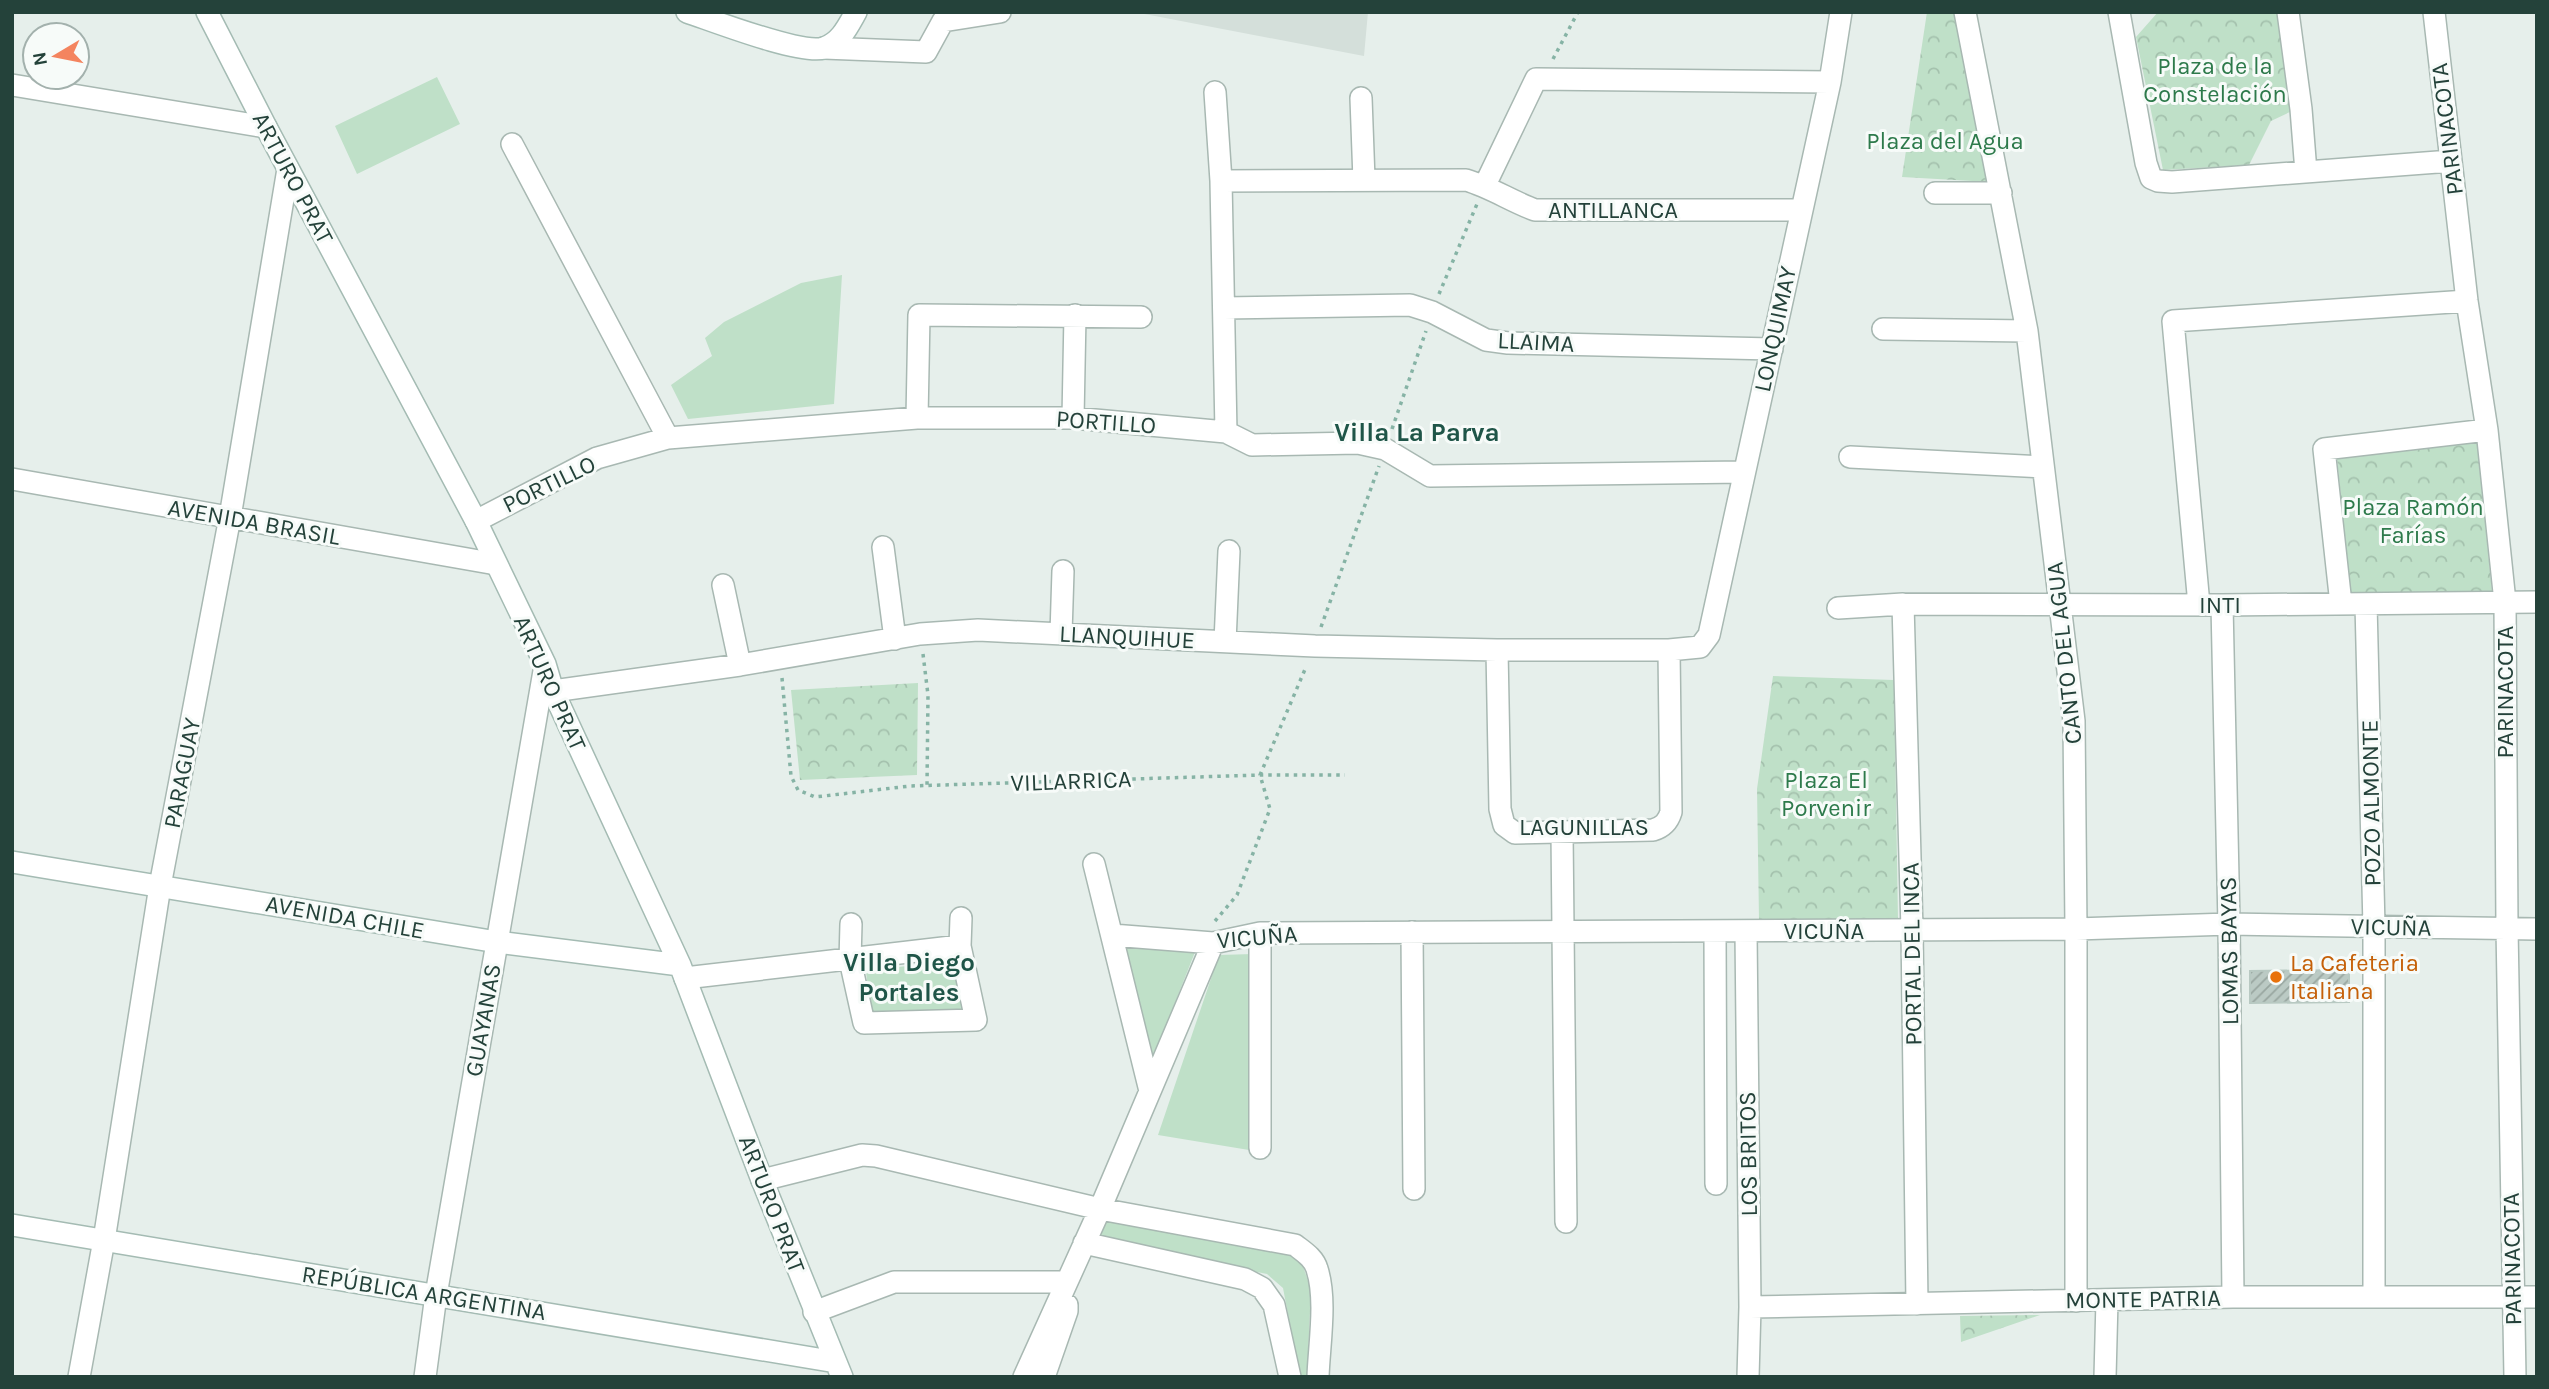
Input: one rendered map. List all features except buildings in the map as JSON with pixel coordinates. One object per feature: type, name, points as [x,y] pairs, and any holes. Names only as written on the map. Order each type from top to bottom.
[{"type":"street","name":"ARTURO PRAT","points":[[207,12],[265,127],[476,520],[545,664],[553,691],[682,971],[814,1312],[839,1369]]},
{"type":"street","points":[[687,12],[802,49],[926,52],[943,21],[1000,12]]},
{"type":"street","points":[[824,48],[843,36],[856,12]]},
{"type":"street","name":"LONQUIMAY","points":[[1704,644],[1709,635],[1830,82],[1841,12]]},
{"type":"street","name":"CANTO DEL AGUA","points":[[1965,12],[2027,331],[2074,722],[2076,1301]]},
{"type":"street","points":[[2119,12],[2151,178],[2172,182],[2451,161]]},
{"type":"street","points":[[2288,12],[2306,172]]},
{"type":"street","name":"PARINACOTA","points":[[2434,12],[2467,301],[2487,430],[2505,603],[2507,928],[2515,1377]]},
{"type":"street","points":[[1485,185],[1536,79],[1830,82]]},
{"type":"street","points":[[12,85],[265,127]]},
{"type":"street","points":[[1215,92],[1221,181],[1226,432]]},
{"type":"street","points":[[1361,98],[1364,180]]},
{"type":"street","points":[[512,144],[668,438]]},
{"type":"street","name":"PARAGUAY","points":[[79,1377],[104,1240],[160,886],[230,517],[288,169]]},
{"type":"street","name":"ANTILLANCA","points":[[1221,181],[1466,180],[1485,185],[1535,210],[1801,210]]},
{"type":"street","points":[[1935,193],[2001,193]]},
{"type":"street","points":[[2199,604],[2173,321],[2467,301]]},
{"type":"street","name":"LLAIMA","points":[[1224,309],[1410,305],[1432,312],[1486,340],[1508,343],[1772,349]]},
{"type":"street","points":[[917,418],[919,315],[1141,317]]},
{"type":"street","points":[[1073,418],[1075,315]]},
{"type":"street","points":[[1883,329],[2027,331]]},
{"type":"street","name":"PORTILLO","points":[[476,520],[597,458],[668,438],[917,418],[1073,418],[1226,432],[1252,445],[1358,443],[1385,449],[1430,476],[1744,472]]},
{"type":"street","points":[[2341,604],[2324,449],[2487,430]]},
{"type":"street","points":[[1850,457],[2043,467]]},
{"type":"street","name":"AVENIDA BRASIL","points":[[12,480],[496,564]]},
{"type":"street","points":[[883,547],[895,639]]},
{"type":"street","points":[[1226,642],[1228,551]]},
{"type":"street","points":[[1061,634],[1063,571]]},
{"type":"street","points":[[723,585],[740,665]]},
{"type":"street","name":"INTI","points":[[1838,608],[1903,604],[2537,602]]},
{"type":"street","name":"PORTAL DEL INCA","points":[[1903,604],[1912,930],[1917,1304]]},
{"type":"street","name":"POZO ALMONTE","points":[[2365,604],[2374,927],[2374,1296]]},
{"type":"street","name":"LOMAS BAYAS","points":[[2222,605],[2233,1297]]},
{"type":"street","name":"LLANQUIHUE","points":[[553,691],[740,665],[920,634],[978,630],[1315,646],[1497,650],[1669,650],[1694,649],[1704,644]]},
{"type":"street","name":"LAGUNILLAS","points":[[1497,650],[1500,809],[1504,825],[1515,833],[1653,830],[1668,820],[1671,812],[1669,650]]},
{"type":"street","name":"GUAYANAS","points":[[425,1377],[436,1295],[545,664]]},
{"type":"street","points":[[1562,832],[1566,1222]]},
{"type":"street","name":"AVENIDA CHILE","points":[[12,862],[682,971],[850,960],[960,946]]},
{"type":"street","points":[[1094,864],[1150,1091]]},
{"type":"street","points":[[851,924],[850,960],[864,1023],[976,1020],[960,946],[961,918]]},
{"type":"street","name":"VICUÑA","points":[[1112,935],[1205,942],[1260,933],[1746,932],[2229,925],[2537,929]]},
{"type":"street","points":[[1412,932],[1414,1189]]},
{"type":"street","points":[[1715,932],[1716,1184]]},
{"type":"street","name":"LOS BRITOS","points":[[1746,932],[1750,1307],[1748,1377]]},
{"type":"street","points":[[1260,933],[1260,1148]]},
{"type":"street","points":[[1024,1377],[1150,1091],[1205,942]]},
{"type":"street","points":[[762,1180],[862,1155],[876,1156],[1100,1209],[1294,1245],[1308,1255],[1317,1267],[1322,1294],[1318,1377]]},
{"type":"street","name":"REPÚBLICA ARGENTINA","points":[[12,1225],[436,1295],[839,1369]]},
{"type":"street","points":[[1084,1242],[1245,1279],[1262,1288],[1274,1304],[1290,1377]]},
{"type":"street","points":[[814,1312],[894,1282],[1066,1282]]},
{"type":"street","points":[[1044,1377],[1067,1311],[1066,1282]]},
{"type":"street","name":"MONTE PATRIA","points":[[1750,1307],[2233,1297],[2537,1297]]},
{"type":"street","points":[[2105,1377],[2107,1300]]},
{"type":"path","points":[[1536,79],[1556,55],[1578,12]]},
{"type":"path","points":[[1205,942],[1237,895],[1270,809],[1260,775],[1315,646],[1432,312],[1485,185]]},
{"type":"path","points":[[920,634],[928,695],[927,786]]},
{"type":"path","name":"VILLARRICA","points":[[780,658],[791,776],[798,790],[815,797],[927,786],[1260,775],[1345,775]]},
{"type":"shaded area","points":[[1134,12],[1368,12],[1364,56]]},
{"type":"green space","name":"Plaza del Agua","points":[[1927,12],[1960,12],[1990,182],[1902,177]]},
{"type":"green space","name":"Plaza de la Constelación","points":[[2158,12],[2282,12],[2292,111],[2271,121],[2249,165],[2163,170],[2136,37]]},
{"type":"green space","points":[[437,77],[460,124],[357,174],[335,126]]},
{"type":"green space","points":[[842,275],[834,404],[688,419],[671,385],[712,356],[705,338],[724,322],[801,283]]},
{"type":"green space","name":"Plaza Ramón Farías","points":[[2477,442],[2492,591],[2351,593],[2337,459]]},
{"type":"green space","name":"Plaza El Porvenir","points":[[1773,676],[1894,680],[1898,919],[1759,920],[1757,789]]},
{"type":"green space","points":[[918,683],[917,775],[800,780],[791,690]]},
{"type":"green space","points":[[1197,947],[1152,1061],[1121,949]]},
{"type":"green space","points":[[1253,954],[1249,1150],[1158,1135],[1219,955]]},
{"type":"green space","points":[[956,960],[968,1016],[871,1016],[866,971]]},
{"type":"green space","points":[[1103,1217],[1290,1255],[1303,1266],[1311,1290],[1307,1377],[1300,1377],[1283,1288],[1267,1274],[1099,1240]]},
{"type":"green space","points":[[2040,1315],[1961,1342],[1960,1316]]},
{"type":"place","name":"La Cafeteria Italiana","points":[[2276,977]]},
{"type":"district","name":"Villa La Parva","points":[[1417,432]]},
{"type":"district","name":"Villa Diego Portales","points":[[909,976]]}]
